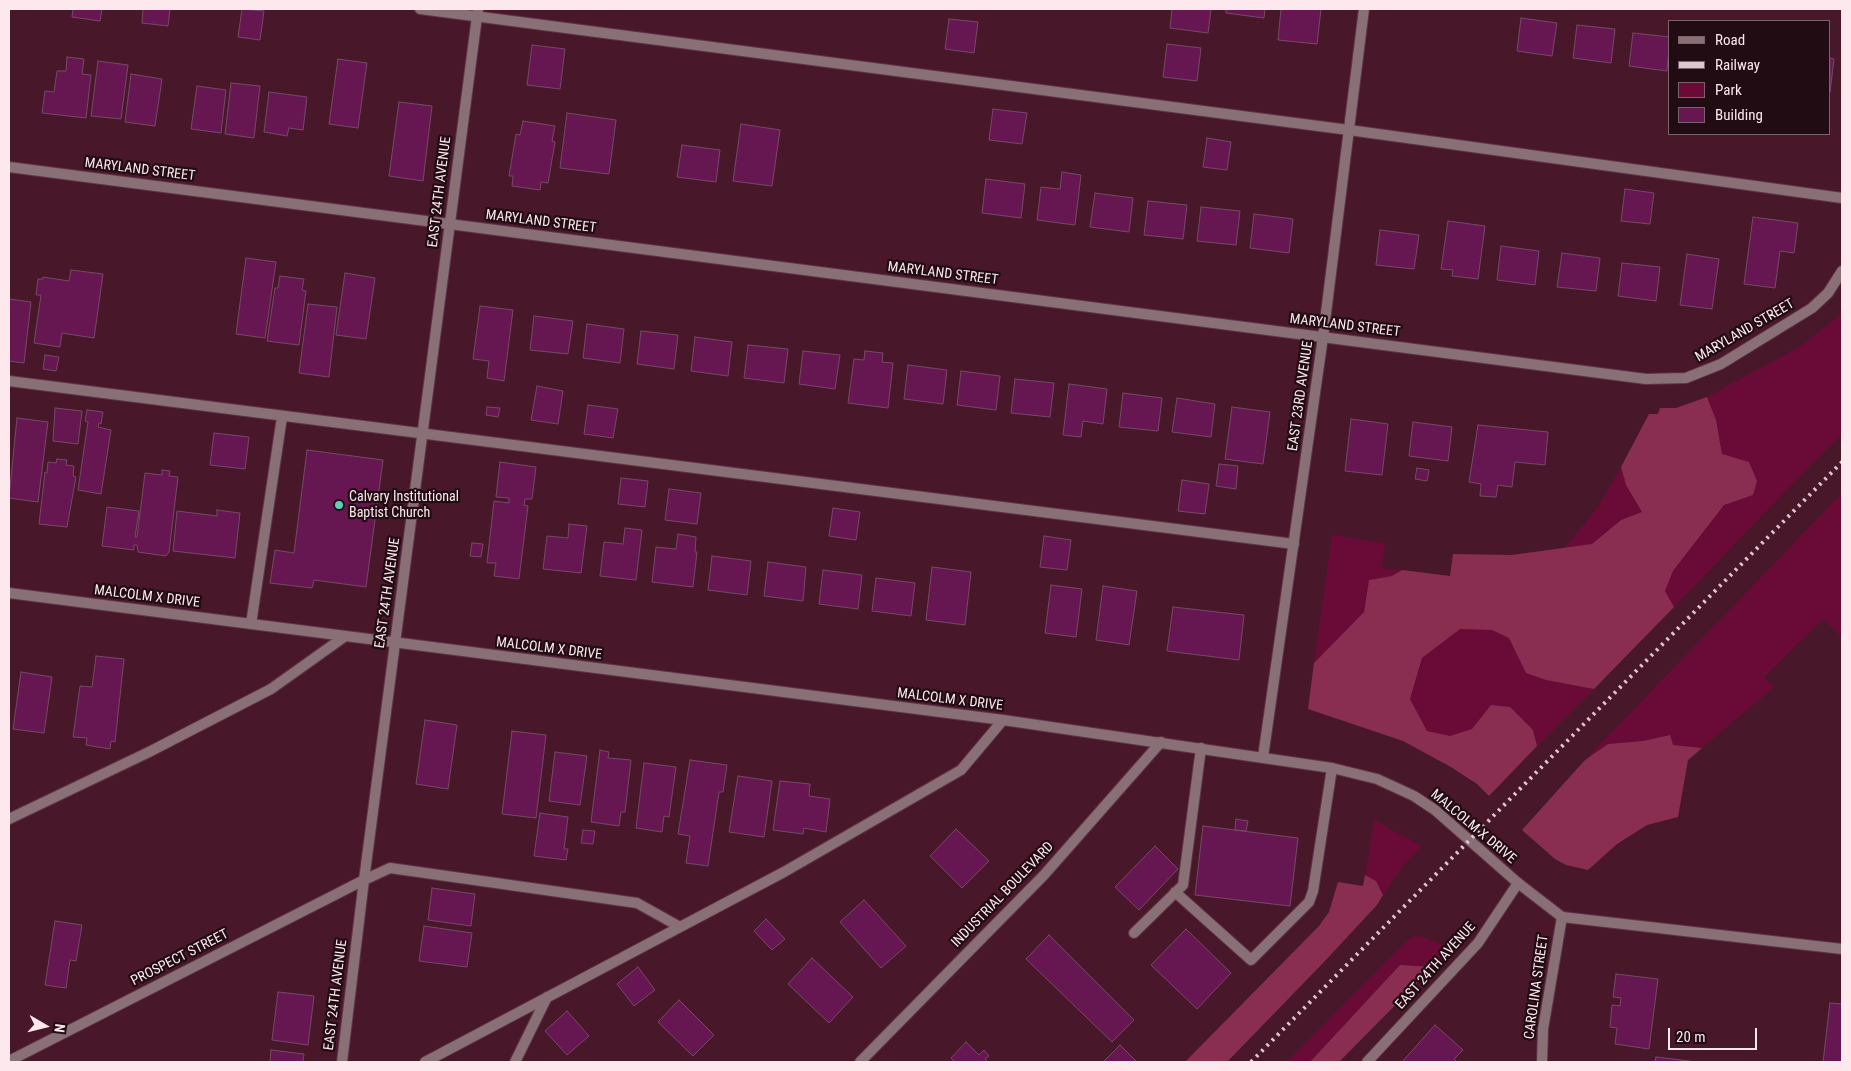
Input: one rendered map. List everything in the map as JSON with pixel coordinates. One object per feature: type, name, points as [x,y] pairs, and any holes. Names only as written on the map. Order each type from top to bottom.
[{"type":"street","points":[[420,9],[478,12],[1842,198]]},
{"type":"street","name":"EAST 23RD AVENUE","points":[[1263,756],[1323,337],[1364,9]]},
{"type":"street","name":"EAST 24TH AVENUE","points":[[342,1062],[364,880],[478,12]]},
{"type":"street","name":"MARYLAND STREET","points":[[9,167],[1646,379],[1686,378],[1721,364],[1802,315],[1828,293],[1842,272]]},
{"type":"street","points":[[9,381],[1294,544]]},
{"type":"street","points":[[251,624],[282,417]]},
{"type":"street","name":"MALCOLM X DRIVE","points":[[9,593],[395,644],[1002,720],[1263,756],[1332,768],[1377,779],[1414,796],[1464,834],[1518,883],[1562,917]]},
{"type":"street","points":[[9,819],[150,752],[271,689],[344,637]]},
{"type":"street","points":[[425,1062],[784,872],[961,770],[1002,720]]},
{"type":"street","name":"INDUSTRIAL BOULEVARD","points":[[860,1062],[1044,875],[1161,742]]},
{"type":"street","points":[[1134,933],[1183,885],[1201,748]]},
{"type":"street","points":[[1175,892],[1251,960],[1309,902],[1313,891],[1332,768]]},
{"type":"street","name":"PROSPECT STREET","points":[[9,1061],[390,868],[637,903],[680,926]]},
{"type":"street","name":"EAST 24TH AVENUE","points":[[1367,1062],[1478,943],[1518,883]]},
{"type":"street","points":[[1562,917],[1842,949]]},
{"type":"street","name":"CAROLINA STREET","points":[[1542,1062],[1543,1029],[1562,917]]},
{"type":"street","points":[[515,1062],[547,997]]},
{"type":"green space","points":[[1842,313],[1842,433],[1674,607],[1665,591],[1673,571],[1724,505],[1753,495],[1749,463],[1722,454],[1716,420],[1707,397],[1801,346]]},
{"type":"green space","points":[[1621,467],[1626,485],[1642,512],[1621,520],[1592,544],[1563,550],[1598,507]]},
{"type":"green space","points":[[1842,493],[1842,637],[1823,619],[1764,677],[1774,687],[1702,748],[1673,745],[1669,735],[1643,741],[1608,744],[1585,760]]},
{"type":"green space","points":[[1332,535],[1385,543],[1382,568],[1402,570],[1392,576],[1369,580],[1364,612],[1314,663]]},
{"type":"green space","points":[[1460,629],[1492,630],[1509,638],[1526,673],[1546,680],[1594,689],[1537,746],[1533,730],[1491,705],[1472,729],[1450,736],[1427,731],[1410,699],[1422,658]]},
{"type":"green space","points":[[1374,820],[1422,846],[1404,864],[1383,895],[1376,882],[1365,875]]},
{"type":"green space","points":[[1420,936],[1452,948],[1433,967],[1400,965],[1310,1062],[1287,1062],[1411,937]]},
{"type":"shaded area","points":[[1707,397],[1716,420],[1722,454],[1749,462],[1757,481],[1753,495],[1724,505],[1673,571],[1665,591],[1674,607],[1594,689],[1546,680],[1526,673],[1509,638],[1492,630],[1460,629],[1422,658],[1410,699],[1427,731],[1450,736],[1472,729],[1491,705],[1510,707],[1533,730],[1537,746],[1489,796],[1477,784],[1451,767],[1403,741],[1308,709],[1314,663],[1364,612],[1369,580],[1392,576],[1402,570],[1450,576],[1453,554],[1512,555],[1592,544],[1621,520],[1642,512],[1626,485],[1621,467],[1649,414],[1658,414],[1660,408],[1676,408]]},
{"type":"shaded area","points":[[1670,735],[1673,745],[1702,748],[1688,760],[1678,817],[1647,825],[1617,844],[1588,870],[1566,865],[1555,859],[1522,830],[1585,760],[1608,744],[1643,741]]},
{"type":"shaded area","points":[[1365,875],[1376,881],[1383,895],[1377,905],[1324,962],[1227,1062],[1185,1062],[1319,926],[1329,912],[1338,882],[1363,886]]},
{"type":"shaded area","points":[[1400,965],[1433,967],[1339,1062],[1310,1062]]},
{"type":"building","points":[[73,9],[102,9],[100,21],[72,17]]},
{"type":"building","points":[[143,9],[170,9],[168,26],[142,23]]},
{"type":"building","points":[[242,9],[264,11],[260,40],[238,37]]},
{"type":"building","points":[[1172,9],[1211,9],[1208,33],[1170,28]]},
{"type":"building","points":[[1226,9],[1265,9],[1264,18],[1226,13]]},
{"type":"building","points":[[1281,9],[1321,9],[1317,44],[1278,40]]},
{"type":"building","points":[[1521,18],[1557,23],[1552,56],[1517,51]]},
{"type":"building","points":[[949,19],[978,22],[974,53],[945,49]]},
{"type":"building","points":[[1577,25],[1615,29],[1611,63],[1573,58]]},
{"type":"building","points":[[1633,33],[1668,37],[1667,71],[1629,66]]},
{"type":"building","points":[[1167,44],[1201,48],[1197,81],[1163,77]]},
{"type":"building","points":[[532,45],[565,49],[560,89],[527,85]]},
{"type":"building","points":[[67,57],[84,59],[82,74],[91,75],[86,118],[42,113],[45,91],[54,92],[57,71],[66,71]]},
{"type":"building","points":[[1831,58],[1834,59],[1831,84]]},
{"type":"building","points":[[338,59],[367,63],[358,128],[329,124]]},
{"type":"building","points":[[98,61],[128,65],[121,119],[91,116]]},
{"type":"building","points":[[131,74],[162,79],[155,126],[125,122]]},
{"type":"building","points":[[231,83],[260,86],[254,138],[225,134]]},
{"type":"building","points":[[197,86],[226,90],[221,133],[191,129]]},
{"type":"building","points":[[269,92],[307,97],[303,130],[289,128],[287,136],[264,132]]},
{"type":"building","points":[[399,102],[432,106],[423,181],[389,176]]},
{"type":"building","points":[[993,109],[1027,113],[1022,144],[989,140]]},
{"type":"building","points":[[567,113],[616,120],[609,174],[560,168]]},
{"type":"building","points":[[523,121],[555,126],[552,141],[555,142],[548,183],[541,182],[540,190],[512,186],[513,176],[509,176],[516,134],[520,135]]},
{"type":"building","points":[[741,124],[780,130],[772,186],[733,181]]},
{"type":"building","points":[[1207,138],[1231,142],[1227,170],[1203,167]]},
{"type":"building","points":[[682,145],[720,150],[716,182],[677,177]]},
{"type":"building","points":[[1062,172],[1081,175],[1075,225],[1037,220],[1041,187],[1060,189]]},
{"type":"building","points":[[986,179],[1025,184],[1021,218],[982,213]]},
{"type":"building","points":[[1625,189],[1654,193],[1650,224],[1621,221]]},
{"type":"building","points":[[1095,193],[1133,198],[1129,232],[1090,227]]},
{"type":"building","points":[[1148,201],[1187,205],[1183,239],[1144,235]]},
{"type":"building","points":[[1201,207],[1240,211],[1236,245],[1197,241]]},
{"type":"building","points":[[1254,214],[1293,219],[1289,253],[1250,248]]},
{"type":"building","points":[[1753,217],[1798,223],[1794,253],[1780,251],[1775,288],[1744,284]]},
{"type":"building","points":[[1448,221],[1485,226],[1478,279],[1452,276],[1453,270],[1441,269]]},
{"type":"building","points":[[1380,230],[1419,235],[1414,269],[1376,265]]},
{"type":"building","points":[[1501,246],[1539,251],[1535,285],[1497,280]]},
{"type":"building","points":[[1562,253],[1600,258],[1596,291],[1557,287]]},
{"type":"building","points":[[1687,254],[1719,259],[1712,309],[1680,305]]},
{"type":"building","points":[[246,258],[276,262],[265,338],[236,334]]},
{"type":"building","points":[[1622,263],[1660,267],[1656,301],[1618,296]]},
{"type":"building","points":[[71,270],[103,274],[94,338],[62,333],[60,347],[34,343],[41,295],[36,295],[38,279],[43,279],[43,277],[69,281]]},
{"type":"building","points":[[345,273],[375,278],[366,339],[336,335]]},
{"type":"building","points":[[280,276],[304,279],[302,290],[306,291],[299,345],[267,341],[275,288],[278,288]]},
{"type":"building","points":[[9,299],[31,302],[24,363],[9,361]]},
{"type":"building","points":[[308,304],[337,307],[329,377],[299,373]]},
{"type":"building","points":[[480,306],[513,310],[504,381],[487,378],[489,361],[473,359]]},
{"type":"building","points":[[534,316],[573,321],[568,354],[530,350]]},
{"type":"building","points":[[587,324],[624,329],[620,363],[583,358]]},
{"type":"building","points":[[641,331],[678,335],[674,369],[637,364]]},
{"type":"building","points":[[695,337],[732,342],[728,376],[691,371]]},
{"type":"building","points":[[748,345],[788,349],[784,383],[744,378]]},
{"type":"building","points":[[803,351],[840,355],[835,389],[799,384]]},
{"type":"building","points":[[865,351],[883,353],[882,362],[893,363],[888,408],[848,403],[854,359],[864,360]]},
{"type":"building","points":[[45,355],[59,357],[56,371],[43,369]]},
{"type":"building","points":[[908,365],[947,370],[943,404],[904,399]]},
{"type":"building","points":[[961,371],[1000,376],[996,410],[957,405]]},
{"type":"building","points":[[1015,379],[1054,383],[1050,417],[1011,413]]},
{"type":"building","points":[[1069,384],[1107,389],[1103,424],[1083,421],[1081,437],[1063,435]]},
{"type":"building","points":[[537,386],[563,391],[558,424],[531,420]]},
{"type":"building","points":[[1123,393],[1162,398],[1158,431],[1119,427]]},
{"type":"building","points":[[1177,398],[1215,404],[1211,437],[1172,432]]},
{"type":"building","points":[[588,405],[618,409],[613,438],[584,434]]},
{"type":"building","points":[[487,407],[500,408],[498,417],[486,415]]},
{"type":"building","points":[[1232,407],[1270,412],[1263,464],[1225,459]]},
{"type":"building","points":[[55,408],[82,411],[78,444],[53,441]]},
{"type":"building","points":[[87,410],[103,412],[101,424],[99,423],[98,427],[111,430],[101,494],[78,490],[88,422],[85,421]]},
{"type":"building","points":[[17,418],[48,422],[38,502],[9,498]]},
{"type":"building","points":[[1351,419],[1388,424],[1382,475],[1345,471]]},
{"type":"building","points":[[1413,422],[1452,427],[1448,461],[1409,456]]},
{"type":"building","points":[[1478,425],[1548,432],[1545,465],[1515,462],[1512,487],[1498,485],[1496,497],[1480,496],[1481,484],[1469,482]]},
{"type":"building","points":[[214,433],[249,437],[245,469],[210,465]]},
{"type":"building","name":"Calvary Institutional Baptist Church","points":[[307,450],[383,460],[366,587],[314,580],[312,588],[270,583],[275,550],[294,553]]},
{"type":"building","points":[[57,459],[67,460],[66,465],[74,466],[73,476],[76,477],[67,527],[39,524],[45,472],[47,473],[48,462],[56,463]]},
{"type":"building","points":[[500,462],[536,467],[532,499],[525,499],[524,505],[528,506],[519,579],[494,576],[496,563],[487,563],[494,501],[509,503],[509,498],[496,497]]},
{"type":"building","points":[[1219,464],[1238,466],[1236,489],[1216,486]]},
{"type":"building","points":[[1417,468],[1429,470],[1427,481],[1415,479]]},
{"type":"building","points":[[162,470],[170,471],[169,476],[178,477],[169,552],[166,556],[138,552],[137,545],[134,545],[134,550],[102,546],[107,507],[139,511],[135,537],[137,537],[145,473],[162,475]]},
{"type":"building","points":[[621,478],[648,481],[645,507],[618,504]]},
{"type":"building","points":[[1182,480],[1209,484],[1205,514],[1178,511]]},
{"type":"building","points":[[669,489],[701,493],[697,524],[665,520]]},
{"type":"building","points":[[833,508],[860,512],[856,540],[829,536]]},
{"type":"building","points":[[217,510],[240,513],[235,558],[173,551],[177,511],[217,516]]},
{"type":"building","points":[[569,524],[587,526],[581,573],[543,569],[547,536],[568,538]]},
{"type":"building","points":[[625,528],[642,530],[636,580],[600,576],[604,542],[623,544]]},
{"type":"building","points":[[678,534],[696,537],[695,552],[697,552],[693,587],[652,582],[656,547],[676,549]]},
{"type":"building","points":[[1044,536],[1071,540],[1067,570],[1040,567]]},
{"type":"building","points":[[472,543],[483,544],[481,557],[470,556]]},
{"type":"building","points":[[712,556],[751,561],[747,595],[708,590]]},
{"type":"building","points":[[768,562],[806,567],[803,601],[764,596]]},
{"type":"building","points":[[932,567],[971,572],[965,625],[926,620]]},
{"type":"building","points":[[823,570],[862,575],[858,609],[819,604]]},
{"type":"building","points":[[876,578],[915,583],[911,616],[872,611]]},
{"type":"building","points":[[1051,585],[1082,589],[1076,637],[1045,633]]},
{"type":"building","points":[[1103,586],[1137,591],[1129,645],[1096,640]]},
{"type":"building","points":[[1173,607],[1244,615],[1239,660],[1167,651]]},
{"type":"building","points":[[96,656],[124,659],[115,742],[111,741],[110,749],[86,745],[87,738],[73,737],[80,686],[92,687]]},
{"type":"building","points":[[21,672],[52,677],[44,733],[13,729]]},
{"type":"building","points":[[425,720],[457,725],[448,789],[416,784]]},
{"type":"building","points":[[512,731],[546,735],[536,818],[502,814]]},
{"type":"building","points":[[600,750],[609,752],[608,758],[631,760],[625,812],[621,812],[619,826],[591,822]]},
{"type":"building","points":[[555,752],[587,756],[580,805],[549,801]]},
{"type":"building","points":[[690,760],[727,765],[723,792],[719,792],[708,866],[686,863],[690,836],[678,834]]},
{"type":"building","points":[[644,763],[676,767],[669,817],[664,816],[662,832],[636,828]]},
{"type":"building","points":[[738,776],[772,781],[764,837],[729,832]]},
{"type":"building","points":[[780,781],[810,784],[809,796],[830,799],[826,832],[804,828],[803,834],[773,830]]},
{"type":"building","points":[[540,813],[568,817],[564,849],[568,849],[566,860],[534,856]]},
{"type":"building","points":[[1236,819],[1248,821],[1246,831],[1235,830]]},
{"type":"building","points":[[1203,826],[1298,838],[1290,906],[1195,895]]},
{"type":"building","points":[[956,829],[989,861],[962,888],[930,856]]},
{"type":"building","points":[[583,830],[595,831],[593,844],[581,843]]},
{"type":"building","points":[[1155,846],[1178,869],[1139,910],[1115,887]]},
{"type":"building","points":[[432,888],[475,894],[471,926],[428,920]]},
{"type":"building","points":[[864,900],[906,946],[881,968],[840,922]]},
{"type":"building","points":[[766,919],[785,939],[772,950],[754,931]]},
{"type":"building","points":[[55,921],[82,925],[76,961],[70,960],[66,988],[45,985]]},
{"type":"building","points":[[424,926],[472,933],[467,967],[419,961]]},
{"type":"building","points":[[1186,929],[1231,973],[1197,1009],[1151,965]]},
{"type":"building","points":[[1049,935],[1134,1020],[1112,1042],[1026,959]]},
{"type":"building","points":[[812,958],[853,997],[829,1023],[788,984]]},
{"type":"building","points":[[638,967],[655,990],[634,1006],[617,984]]},
{"type":"building","points":[[1616,974],[1658,979],[1649,1049],[1615,1044],[1617,1028],[1610,1027],[1612,1005],[1620,1006],[1621,998],[1613,997]]},
{"type":"building","points":[[278,992],[314,996],[308,1045],[272,1040]]},
{"type":"building","points":[[679,1000],[714,1035],[693,1056],[658,1022]]},
{"type":"building","points":[[1830,1003],[1842,1004],[1842,1062],[1823,1062]]},
{"type":"building","points":[[567,1011],[589,1036],[567,1055],[545,1031]]},
{"type":"building","points":[[1435,1025],[1463,1050],[1454,1059],[1457,1062],[1402,1062]]},
{"type":"building","points":[[966,1042],[979,1055],[984,1050],[989,1056],[985,1059],[988,1062],[955,1062],[951,1058]]},
{"type":"building","points":[[1120,1045],[1137,1062],[1103,1062]]},
{"type":"building","points":[[271,1050],[304,1054],[303,1062],[270,1062]]},
{"type":"building","points":[[1656,1057],[1697,1062],[1655,1062]]},
{"type":"railway","points":[[1251,1062],[1842,462]]},
{"type":"place","name":"Calvary Institutional Baptist Church","points":[[339,505]]}]
